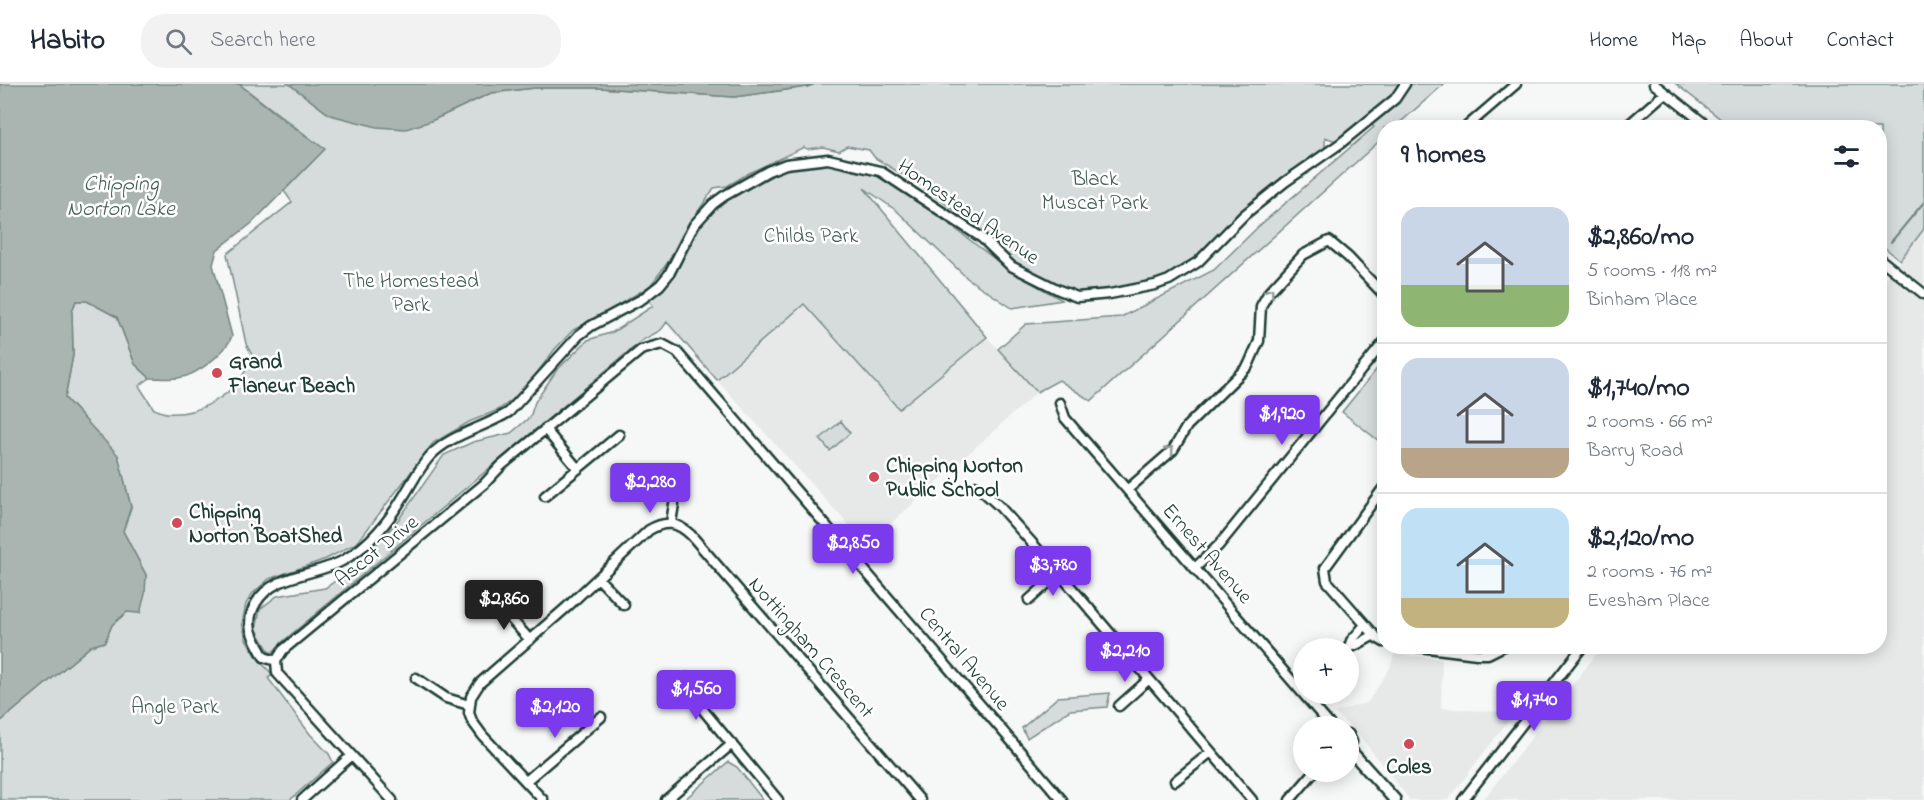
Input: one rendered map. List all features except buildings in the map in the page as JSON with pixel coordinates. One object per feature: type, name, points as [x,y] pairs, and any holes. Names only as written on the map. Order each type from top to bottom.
[{"type":"street","name":"Homestead Avenue","points":[[276,661],[264,657],[249,630],[251,613],[256,602],[267,590],[289,579],[343,561],[369,542],[392,516],[429,457],[453,439],[498,420],[509,412],[579,335],[591,326],[642,299],[660,285],[669,274],[694,225],[713,204],[768,171],[786,164],[828,159],[880,171],[982,238],[1011,266],[1077,297],[1110,294],[1169,280],[1198,262],[1244,215],[1285,182],[1341,143],[1395,99],[1405,84]]},
{"type":"street","points":[[1474,120],[1516,84]]},
{"type":"street","points":[[1654,84],[1700,120]]},
{"type":"street","points":[[1634,120],[1665,93]]},
{"type":"street","points":[[1127,490],[1173,450],[1187,426],[1248,366],[1259,341],[1261,306],[1269,292],[1303,255],[1329,241],[1377,288]]},
{"type":"street","points":[[1887,266],[1924,294]]},
{"type":"street","name":"Central Avenue","points":[[641,350],[662,344],[677,352],[1062,800]]},
{"type":"street","name":"Ascot Drive","points":[[276,661],[283,650],[372,574],[394,560],[484,484],[501,466],[641,350]]},
{"type":"street","points":[[1195,568],[1219,545],[1377,351]]},
{"type":"street","name":"Ernest Avenue","points":[[1060,404],[1065,418],[1293,681]]},
{"type":"street","points":[[545,429],[578,469]]},
{"type":"street","points":[[545,496],[619,435]]},
{"type":"street","points":[[977,486],[999,506],[1059,573],[1252,800]]},
{"type":"street","points":[[1377,497],[1325,568],[1327,581],[1377,637]]},
{"type":"street","points":[[543,800],[477,729],[469,713],[474,690],[649,530],[664,522],[671,523],[674,504]]},
{"type":"street","name":"Nottingham Crescent","points":[[671,523],[678,524],[691,535],[920,800]]},
{"type":"street","points":[[1029,600],[1059,573]]},
{"type":"street","points":[[598,578],[624,605]]},
{"type":"street","points":[[498,605],[530,640]]},
{"type":"street","points":[[1354,638],[1365,625]]},
{"type":"street","points":[[1359,644],[1374,635]]},
{"type":"street","points":[[1463,800],[1577,654]]},
{"type":"street","points":[[276,661],[277,673],[392,800]]},
{"type":"street","points":[[416,678],[446,698],[469,705]]},
{"type":"street","points":[[687,678],[696,691],[704,711],[778,800]]},
{"type":"street","points":[[1119,706],[1148,680]]},
{"type":"street","name":"Ernest Avenue","points":[[1314,704],[1323,716]]},
{"type":"street","points":[[526,781],[601,717]]},
{"type":"street","points":[[666,800],[732,744]]},
{"type":"street","points":[[1175,781],[1211,752]]},
{"type":"street","points":[[302,800],[351,756]]},
{"type":"street","points":[[1359,759],[1395,800]]},
{"type":"street","points":[[1290,800],[1306,782]]},
{"type":"shaded area","points":[[1924,229],[1924,800],[1483,800],[1597,654],[1887,654],[1887,278]]},
{"type":"shaded area","name":"Chipping Norton Public School","points":[[804,304],[899,409],[987,337],[1037,392],[867,545],[717,380]]},
{"type":"shaded area","points":[[1394,654],[1442,659],[1441,708],[1514,713],[1448,800],[1410,800],[1359,735],[1359,716],[1338,716],[1334,713],[1368,702],[1390,668]]},
{"type":"green space","points":[[239,84],[289,84],[330,115],[431,121],[491,93],[535,88],[600,88],[734,97],[815,84],[1444,84],[1403,120],[1377,120],[1377,143],[1091,401],[1059,380],[1037,392],[998,349],[1026,324],[1121,317],[1214,270],[1259,226],[1374,127],[1368,121],[1341,143],[1325,137],[1325,154],[1285,182],[1198,262],[1169,280],[1077,297],[1011,266],[975,226],[920,185],[875,158],[869,150],[847,146],[839,151],[823,147],[807,149],[804,147],[727,186],[714,188],[682,235],[668,262],[650,286],[573,330],[555,349],[521,394],[498,410],[469,422],[433,443],[357,543],[326,559],[269,579],[252,594],[246,604],[242,623],[246,639],[259,660],[273,675],[268,678],[333,762],[290,800],[0,800],[0,722],[91,646],[105,642],[112,625],[127,612],[140,613],[146,575],[123,531],[131,507],[118,456],[65,398],[73,355],[72,311],[76,301],[87,301],[117,317],[135,364],[150,378],[139,386],[154,409],[164,413],[188,412],[219,399],[242,377],[252,355],[246,344],[227,254],[292,202],[284,191],[324,149]]},
{"type":"green space","points":[[1676,84],[1924,84],[1924,229],[1900,260],[1887,250],[1887,120],[1722,120]]},
{"type":"green space","name":"Childs Park","points":[[824,163],[884,178],[919,201],[1009,270],[1062,300],[1012,308],[967,278],[897,211],[864,188],[987,337],[899,409],[804,304],[717,380],[667,322],[661,330],[641,341],[281,643],[272,653],[269,651],[256,629],[260,609],[277,596],[325,588],[360,564],[399,519],[444,455],[473,442],[511,433],[530,417],[535,402],[556,371],[588,340],[613,332],[653,306],[649,300],[670,279],[694,230],[724,202],[788,167]]},
{"type":"green space","points":[[1377,369],[1377,440],[1342,412]]},
{"type":"green space","points":[[841,421],[850,433],[830,451],[820,439]]},
{"type":"green space","points":[[1110,693],[1107,707],[1070,710],[1027,738],[1022,728],[1058,697]]},
{"type":"green space","points":[[728,762],[737,767],[763,800],[684,800]]},
{"type":"water","name":"Chipping Norton Lake","points":[[0,84],[239,84],[325,149],[251,224],[217,250],[213,265],[232,336],[229,343],[210,363],[193,373],[178,378],[150,378],[135,364],[117,317],[87,301],[76,301],[72,311],[73,355],[65,398],[118,455],[131,507],[123,531],[146,575],[145,594],[140,613],[127,612],[112,625],[105,642],[91,646],[0,722]]},
{"type":"water","points":[[289,84],[815,84],[734,97],[600,88],[535,88],[491,93],[431,121],[406,129],[377,127],[330,115]]},
{"type":"waterway","points":[[1891,242],[1924,202]]},
{"type":"place","name":"Grand Flaneur Beach","points":[[217,373]]},
{"type":"place","name":"Chipping Norton Public School","points":[[874,477]]},
{"type":"place","name":"Chipping Norton BoatShed","points":[[177,523]]},
{"type":"place","name":"Coles","points":[[1409,744]]},
{"type":"park label","name":"Black Muscat Park","points":[[1095,190]]},
{"type":"park label","name":"The Homestead Park","points":[[411,292]]},
{"type":"park label","name":"Angle Park","points":[[175,706]]}]
